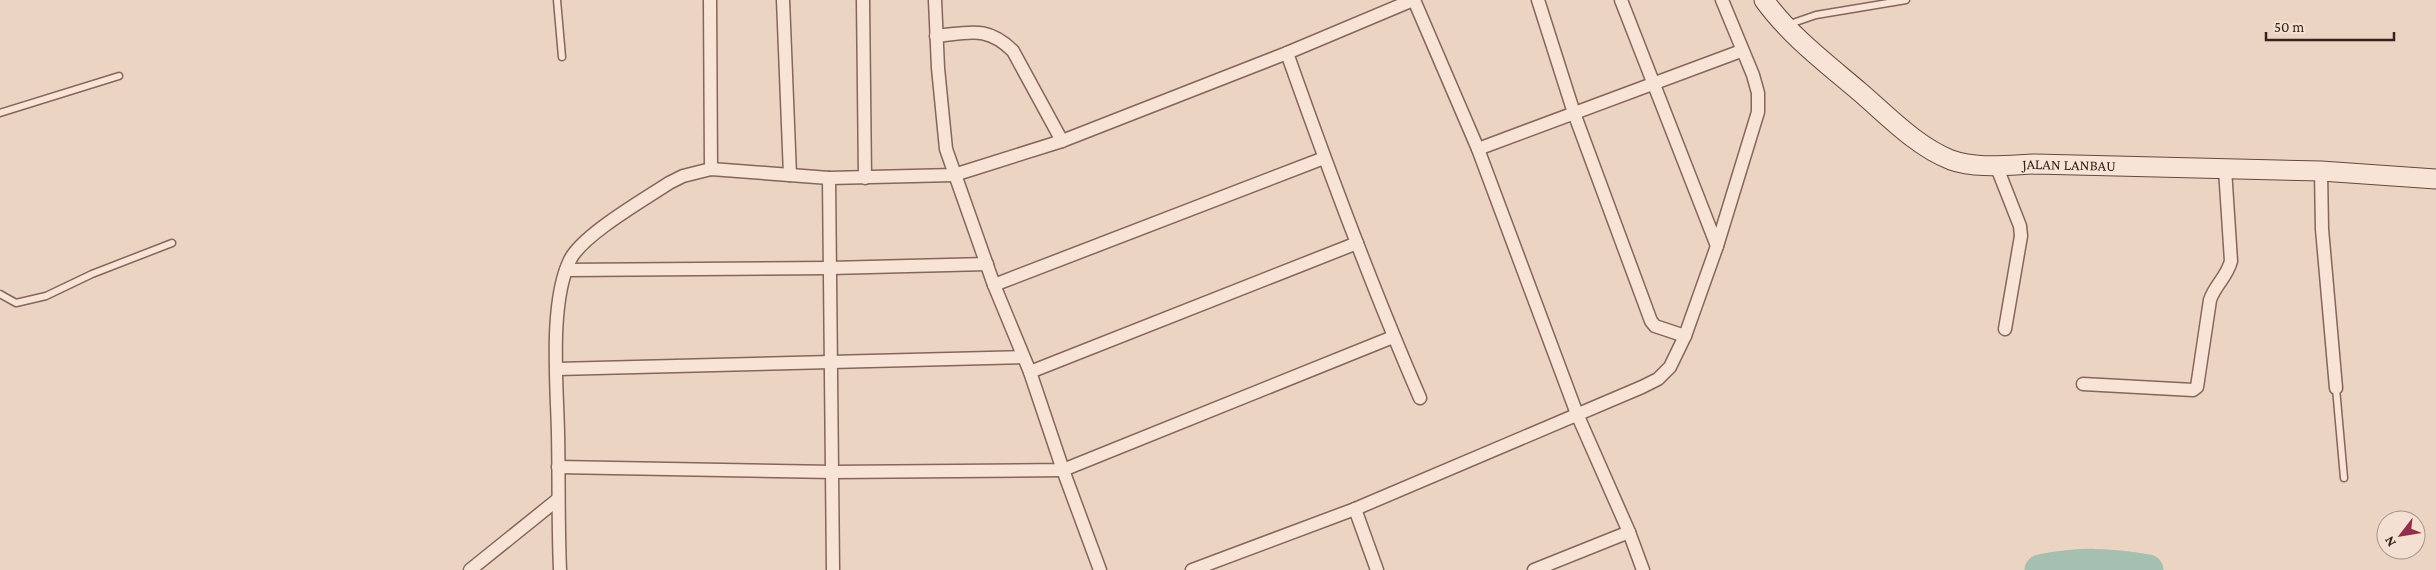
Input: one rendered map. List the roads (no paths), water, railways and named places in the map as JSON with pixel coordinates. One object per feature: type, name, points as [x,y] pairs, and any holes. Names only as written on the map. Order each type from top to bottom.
[{"type":"street","points":[[710,0],[711,169]]},
{"type":"street","points":[[783,0],[790,175]]},
{"type":"street","points":[[863,0],[865,178]]},
{"type":"street","points":[[936,0],[936,36],[946,149],[994,285],[1030,372],[1063,470],[1100,570]]},
{"type":"street","points":[[560,570],[557,500],[558,309],[566,270],[571,258],[606,226],[669,183],[683,176],[711,169],[829,178],[954,175],[1062,141],[1287,53],[1413,0],[1478,149],[1577,414],[1644,570]]},
{"type":"street","points":[[1538,0],[1574,114],[1651,322],[1655,326],[1685,336]]},
{"type":"street","points":[[1621,0],[1652,84],[1718,246]]},
{"type":"street","points":[[1192,570],[1355,509],[1658,379],[1670,367],[1685,336],[1718,246],[1758,112],[1755,84],[1722,0]]},
{"type":"street","name":"JALAN LANBAU","points":[[1764,0],[1784,26],[1919,142],[1952,160],[1996,166],[2044,164],[2225,169],[2321,172],[2436,179]]},
{"type":"street","points":[[936,36],[975,32],[994,35],[1003,41],[1013,51],[1062,141]]},
{"type":"street","points":[[1478,149],[1741,51]]},
{"type":"street","points":[[1287,53],[1324,158],[1393,336],[1420,398]]},
{"type":"street","points":[[994,285],[1324,158]]},
{"type":"street","points":[[1996,166],[2020,226],[2021,236],[2005,329]]},
{"type":"street","points":[[2083,384],[2193,390],[2197,388],[2210,300],[2215,288],[2228,273],[2231,261],[2225,169]]},
{"type":"street","points":[[2321,172],[2322,229],[2336,388]]},
{"type":"street","points":[[829,178],[834,570]]},
{"type":"street","points":[[1030,372],[1357,243]]},
{"type":"street","points":[[566,270],[830,268],[987,264]]},
{"type":"street","points":[[558,468],[832,472],[1063,470],[1393,336]]},
{"type":"street","points":[[557,369],[1023,357]]},
{"type":"street","points":[[470,570],[557,500]]},
{"type":"street","points":[[1355,509],[1377,570]]},
{"type":"street","points":[[1534,570],[1549,567],[1629,532]]},
{"type":"lane","points":[[557,0],[562,57]]},
{"type":"lane","points":[[1784,26],[1816,15],[1906,0]]},
{"type":"lane","points":[[0,113],[119,76]]},
{"type":"lane","points":[[0,294],[16,302],[46,296],[92,274],[172,244]]},
{"type":"lane","points":[[2336,388],[2344,478]]},
{"type":"waterway","points":[[2040,570],[2094,564],[2148,570]]}]
